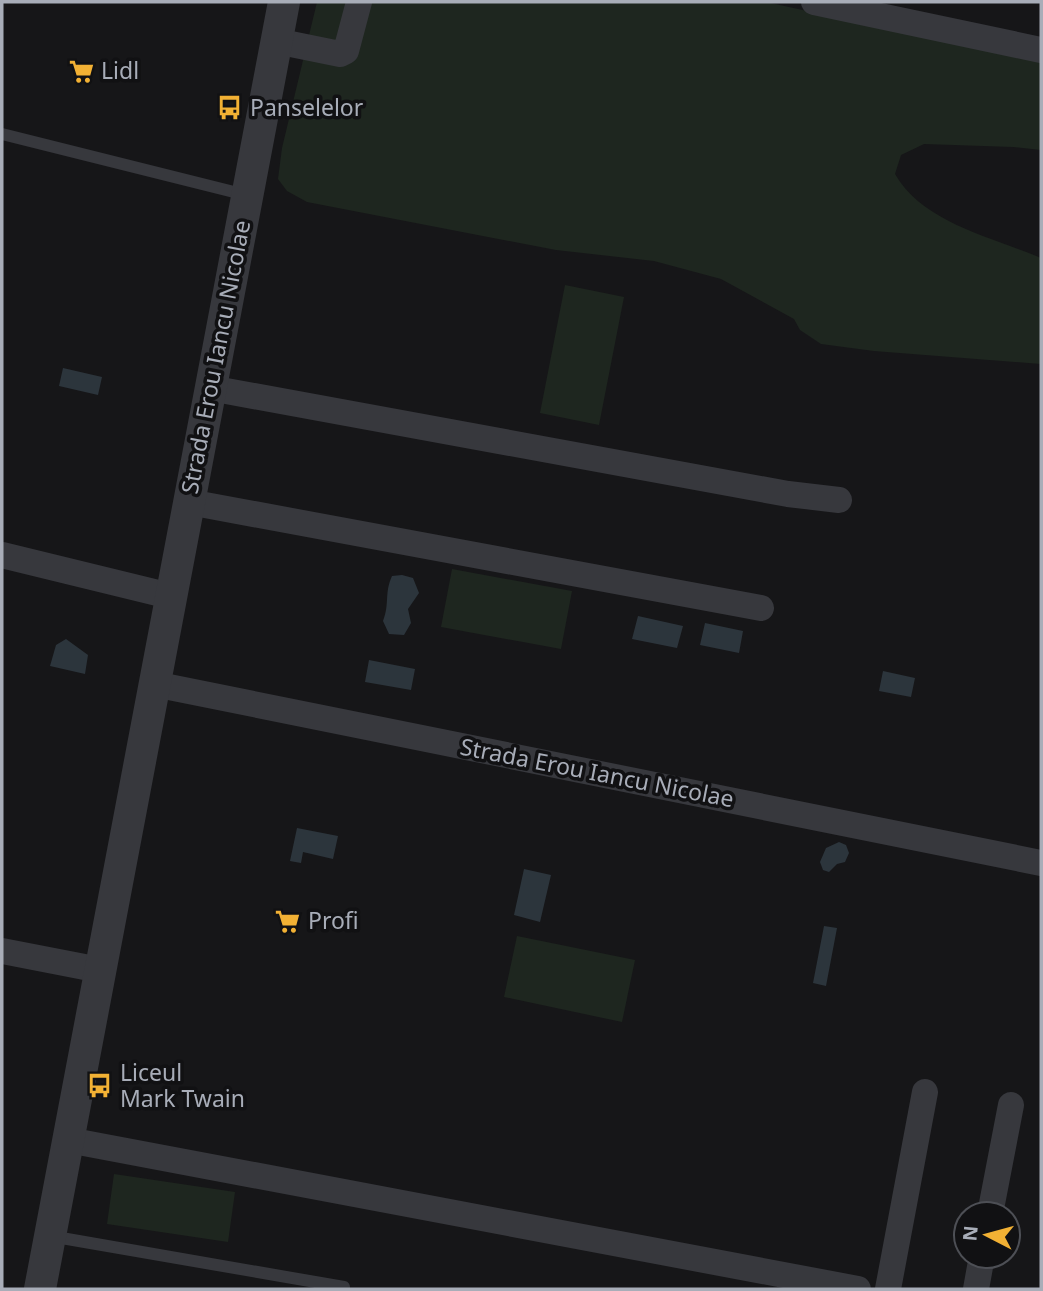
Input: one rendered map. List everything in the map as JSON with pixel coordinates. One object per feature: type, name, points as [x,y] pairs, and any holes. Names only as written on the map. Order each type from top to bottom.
[{"type":"street","name":"Strada Erou Iancu Nicolae","points":[[40,1289],[284,2]]},
{"type":"street","points":[[276,41],[340,54],[346,51],[359,2]]},
{"type":"street","points":[[814,2],[1041,50]]},
{"type":"street","points":[[210,388],[788,494],[839,500]]},
{"type":"street","points":[[189,502],[761,608]]},
{"type":"street","points":[[2,555],[170,596]]},
{"type":"street","name":"Strada Erou Iancu Nicolae","points":[[154,684],[1041,863]]},
{"type":"street","points":[[2,951],[100,970]]},
{"type":"street","points":[[888,1289],[925,1092]]},
{"type":"street","points":[[993,1200],[1011,1105]]},
{"type":"street","points":[[68,1140],[858,1289]]},
{"type":"street","points":[[976,1289],[979,1270]]},
{"type":"lane","name":"Strada Erou Iancu Nicolae","points":[[2,134],[246,195]]},
{"type":"lane","points":[[50,1236],[344,1287]]},
{"type":"shaded area","points":[[317,2],[766,2],[1041,62],[1041,150],[924,144],[901,155],[895,174],[907,191],[941,217],[1041,258],[1041,364],[874,351],[821,344],[800,330],[794,319],[721,279],[654,261],[556,250],[307,202],[287,191],[278,179],[282,148]]},
{"type":"shaded area","points":[[565,285],[624,297],[599,425],[540,413]]},
{"type":"shaded area","points":[[63,368],[102,377],[98,395],[59,386]]},
{"type":"shaded area","points":[[452,569],[572,591],[561,649],[441,627]]},
{"type":"shaded area","points":[[392,576],[413,578],[419,593],[408,609],[411,623],[404,635],[389,634],[383,621],[388,588]]},
{"type":"shaded area","points":[[638,616],[683,626],[677,648],[632,639]]},
{"type":"shaded area","points":[[705,623],[743,631],[739,653],[700,645]]},
{"type":"shaded area","points":[[66,639],[88,655],[85,674],[50,666],[56,645]]},
{"type":"shaded area","points":[[369,660],[415,669],[411,690],[365,682]]},
{"type":"shaded area","points":[[883,671],[915,678],[911,697],[879,691]]},
{"type":"shaded area","points":[[297,828],[338,836],[333,859],[303,852],[301,863],[290,861]]},
{"type":"shaded area","points":[[839,842],[846,845],[849,853],[845,862],[837,864],[829,872],[823,870],[820,862],[826,848]]},
{"type":"shaded area","points":[[524,869],[551,875],[540,922],[514,915]]},
{"type":"shaded area","points":[[824,926],[837,928],[826,986],[813,983]]},
{"type":"shaded area","points":[[517,936],[635,960],[622,1022],[504,997]]},
{"type":"shaded area","points":[[114,1174],[235,1192],[228,1242],[107,1224]]},
{"type":"place","name":"Lidl","points":[[81,71]]},
{"type":"place","name":"Panselelor","points":[[230,108]]},
{"type":"place","name":"Profi","points":[[288,921]]},
{"type":"place","name":"Liceul Mark Twain","points":[[100,1086]]}]
